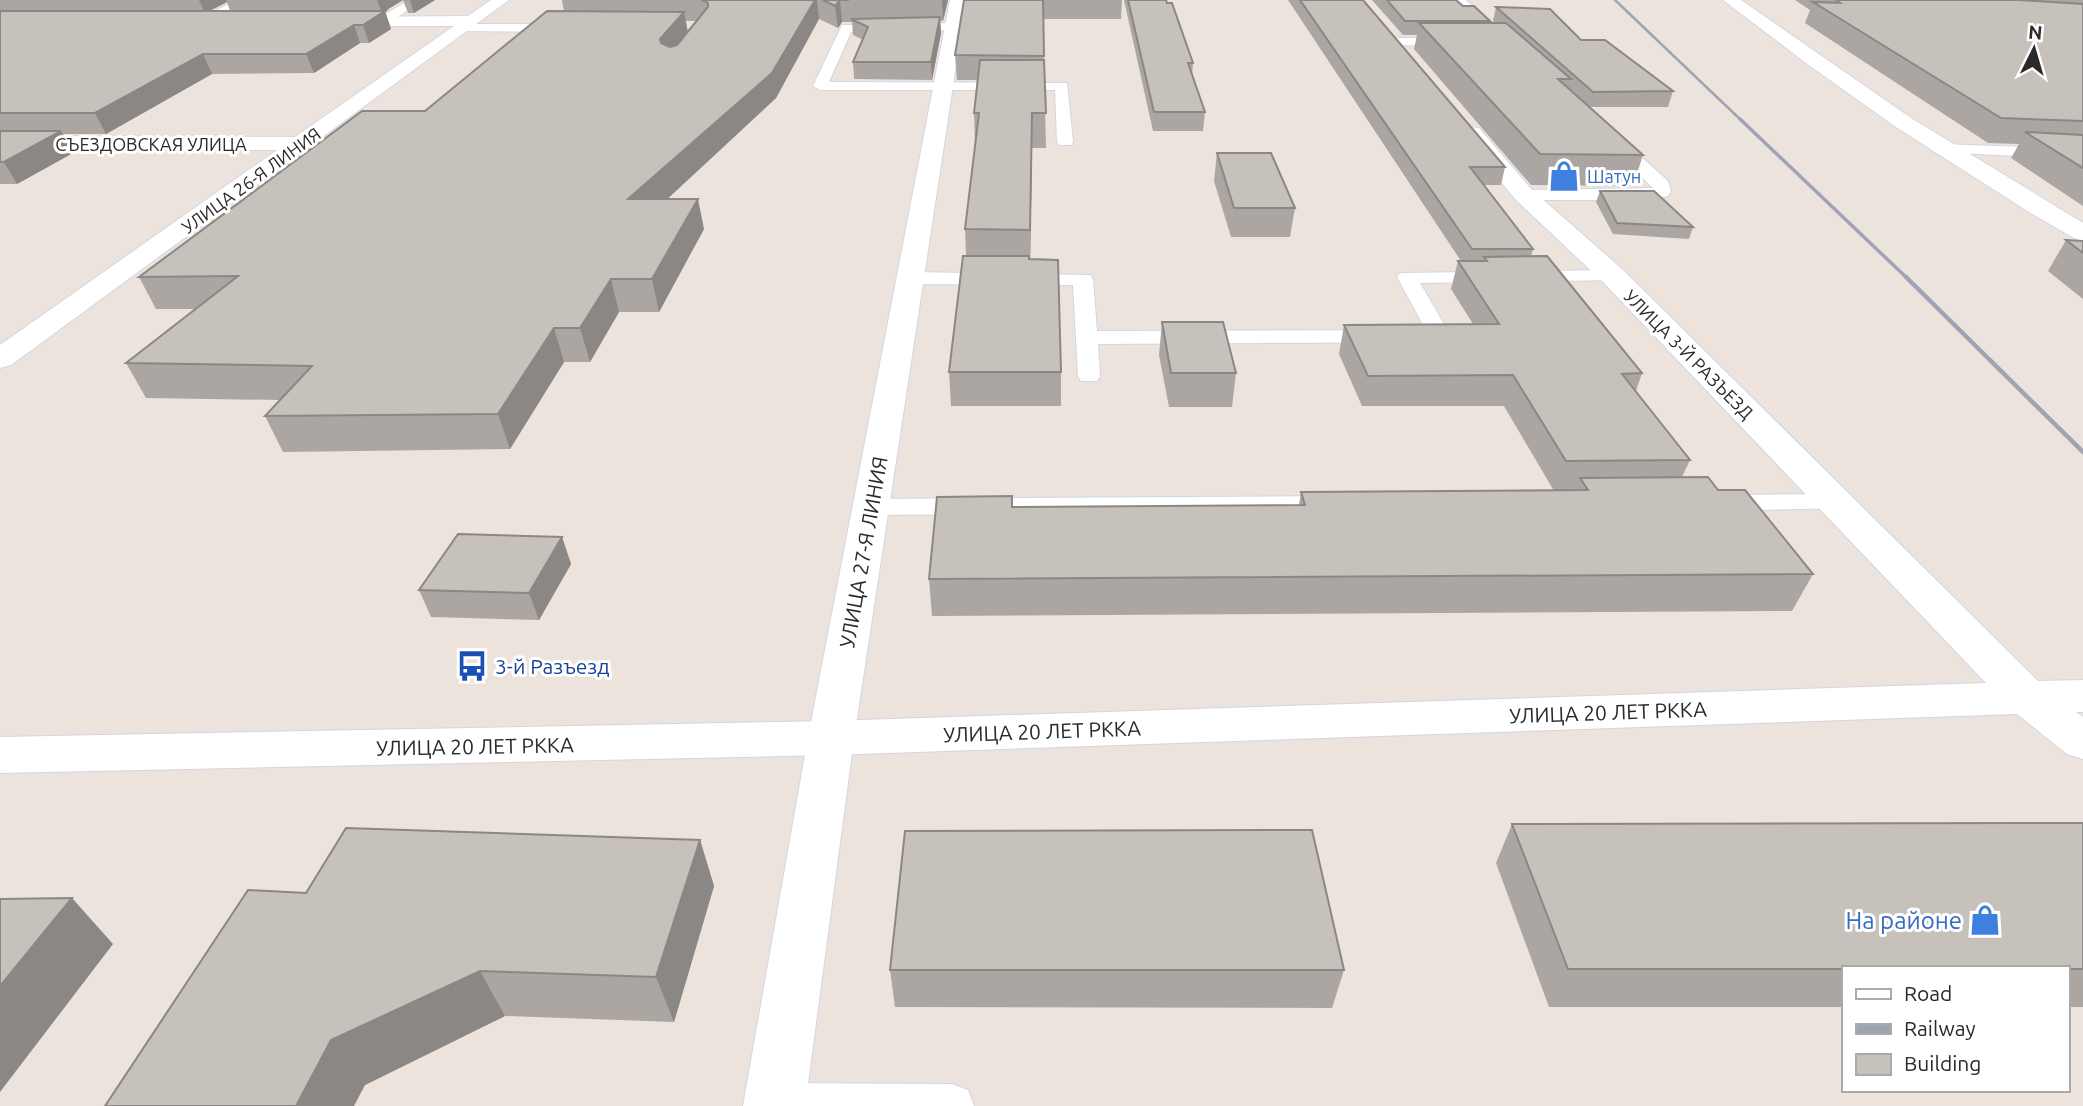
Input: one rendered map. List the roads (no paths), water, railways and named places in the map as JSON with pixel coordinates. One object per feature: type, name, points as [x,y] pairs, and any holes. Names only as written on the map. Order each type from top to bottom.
[{"type":"street","name":"УЛИЦА 26-Я ЛИНИЯ","points":[[0,359],[501,0]]},
{"type":"street","points":[[1731,0],[1808,58],[1940,149],[2083,233]]},
{"type":"street","name":"УЛИЦА 27-Я ЛИНИЯ","points":[[774,1105],[831,738],[943,86],[953,12]]},
{"type":"street","points":[[195,21],[244,21]]},
{"type":"street","points":[[327,21],[467,24]]},
{"type":"street","points":[[1385,32],[1419,73]]},
{"type":"street","name":"УЛИЦА 3-Й РАЗЪЕЗД","points":[[1454,114],[1524,195],[1613,276],[2028,699],[2083,743]]},
{"type":"street","name":"СЪЕЗДОВСКАЯ УЛИЦА","points":[[0,144],[302,144]]},
{"type":"street","name":"УЛИЦА 20 ЛЕТ РККА","points":[[0,755],[831,738],[2083,696]]},
{"type":"lane","points":[[195,21],[245,0]]},
{"type":"lane","points":[[383,21],[417,0]]},
{"type":"lane","points":[[1459,0],[1505,42],[1491,42]]},
{"type":"lane","points":[[953,12],[846,28],[820,86],[1062,86],[1065,142]]},
{"type":"lane","points":[[467,24],[583,28]]},
{"type":"lane","points":[[1385,32],[1463,42]]},
{"type":"lane","points":[[1524,195],[1646,195],[1662,192],[1662,185],[1603,131]]},
{"type":"lane","points":[[1940,149],[2083,154]]},
{"type":"lane","points":[[1087,338],[1440,336],[1407,277],[1613,276]]},
{"type":"lane","points":[[909,278],[1083,279],[1089,376]]},
{"type":"lane","points":[[1698,503],[1836,502]]},
{"type":"lane","points":[[870,507],[1366,504]]},
{"type":"lane","points":[[774,1105],[952,1106]]},
{"type":"railway","points":[[1615,0],[1742,121]]},
{"type":"railway","points":[[1740,119],[1908,279]]},
{"type":"railway","points":[[1906,277],[2083,452]]},
{"type":"place","name":"Шатун","points":[[1564,176]]},
{"type":"place","name":"3-й Разъезд","points":[[472,666]]},
{"type":"place","name":"На районе","points":[[1985,920]]}]
